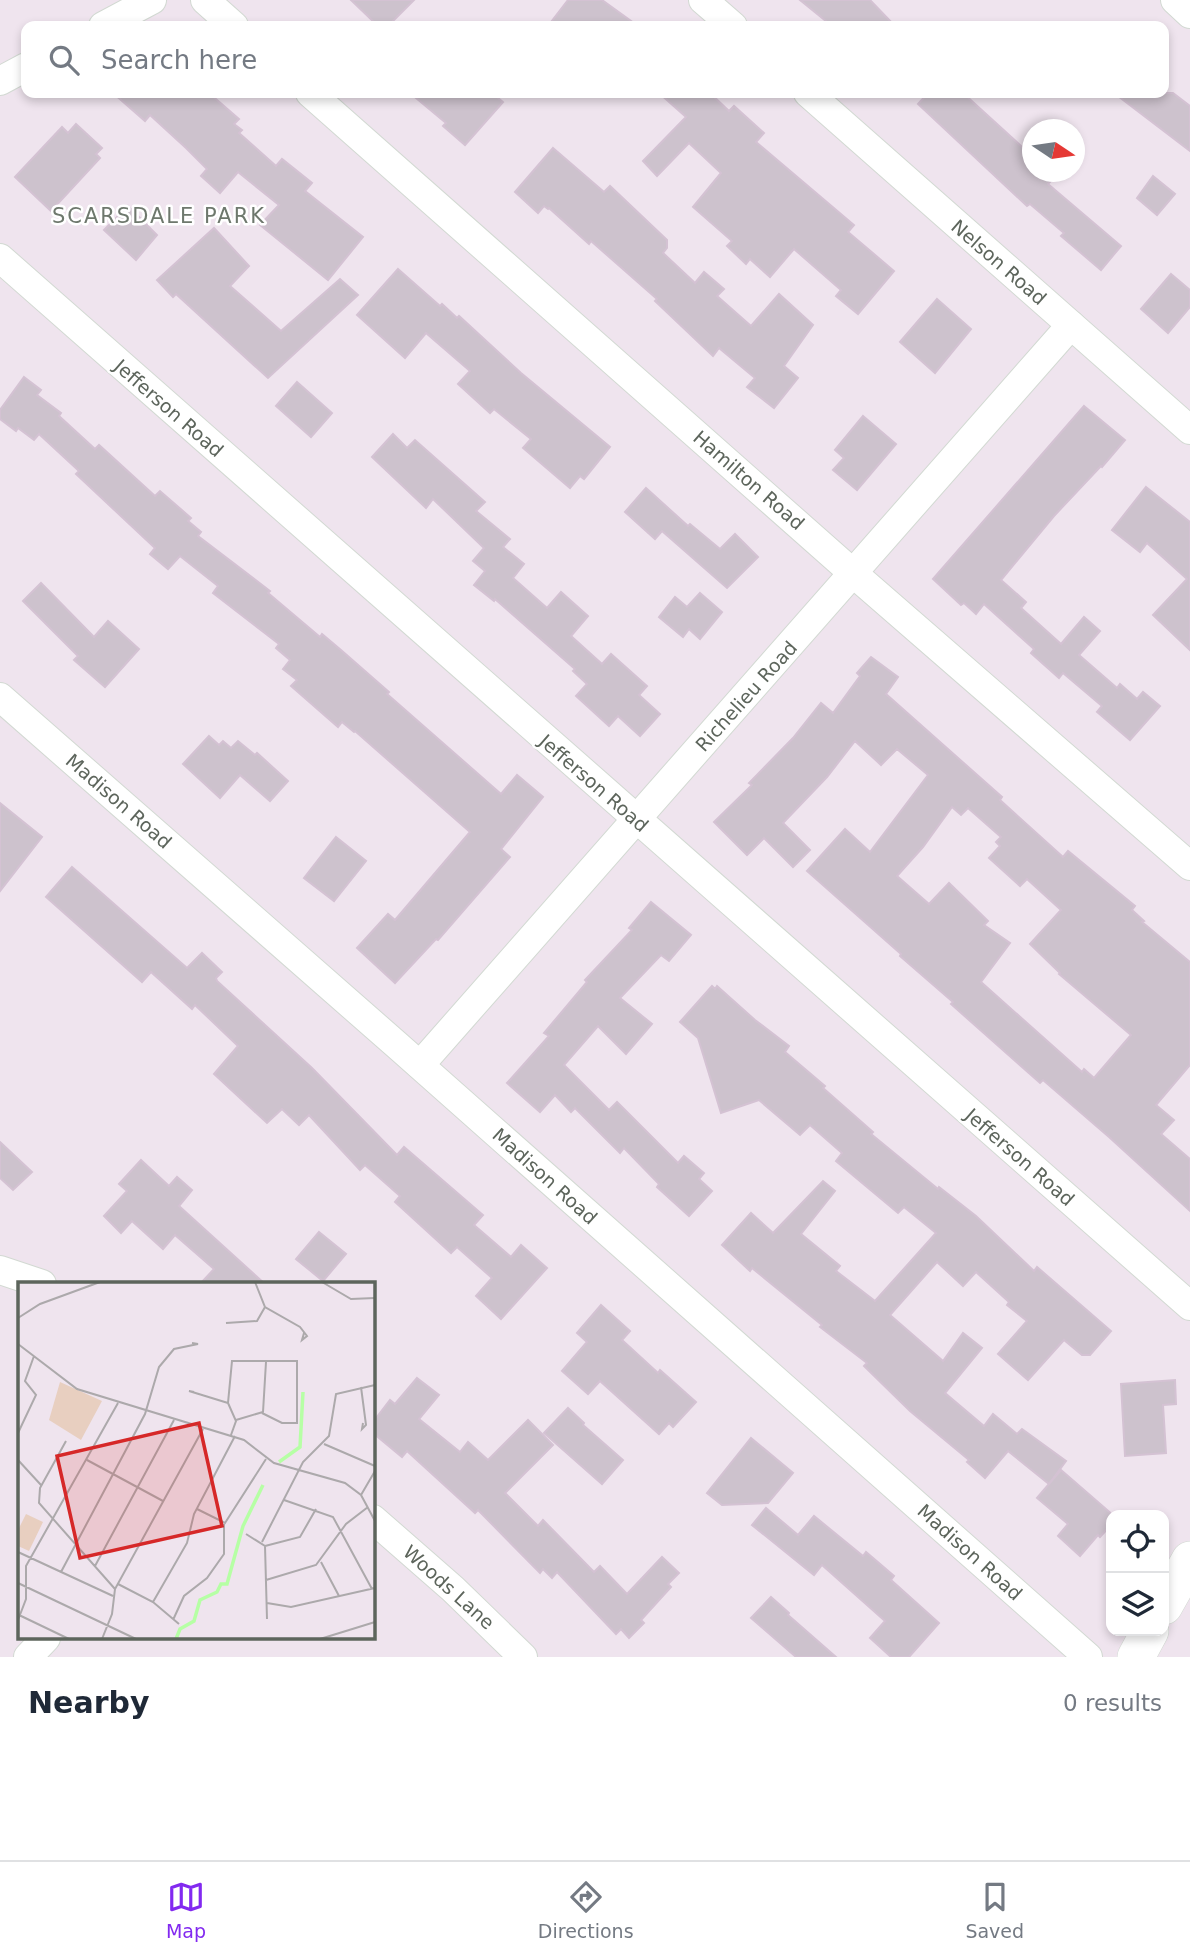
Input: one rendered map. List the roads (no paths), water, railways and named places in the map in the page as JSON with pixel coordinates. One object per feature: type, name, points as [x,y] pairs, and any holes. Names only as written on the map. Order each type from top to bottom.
[{"type":"street","points":[[112,21],[152,0]]},
{"type":"street","points":[[205,0],[228,21]]},
{"type":"street","points":[[703,0],[727,21]]},
{"type":"street","points":[[1175,0],[1190,14]]},
{"type":"street","points":[[0,81],[21,70]]},
{"type":"street","name":"Hamilton Road","points":[[316,98],[1190,866]]},
{"type":"street","name":"Nelson Road","points":[[814,98],[1190,430]]},
{"type":"street","name":"Jefferson Road","points":[[0,258],[1190,1306]]},
{"type":"street","name":"Richelieu Road","points":[[420,1065],[855,574],[1071,325]]},
{"type":"street","name":"Madison Road","points":[[0,697],[1088,1657]]},
{"type":"street","points":[[0,1270],[36,1282]]},
{"type":"street","name":"Woods Lane","points":[[374,1520],[453,1589],[523,1657]]},
{"type":"street","points":[[1169,1597],[1190,1560]]},
{"type":"street","points":[[1136,1657],[1147,1636]]},
{"type":"street","points":[[28,1657],[44,1640]]},
{"type":"district","name":"SCARSDALE PARK","points":[[159,216]]}]
